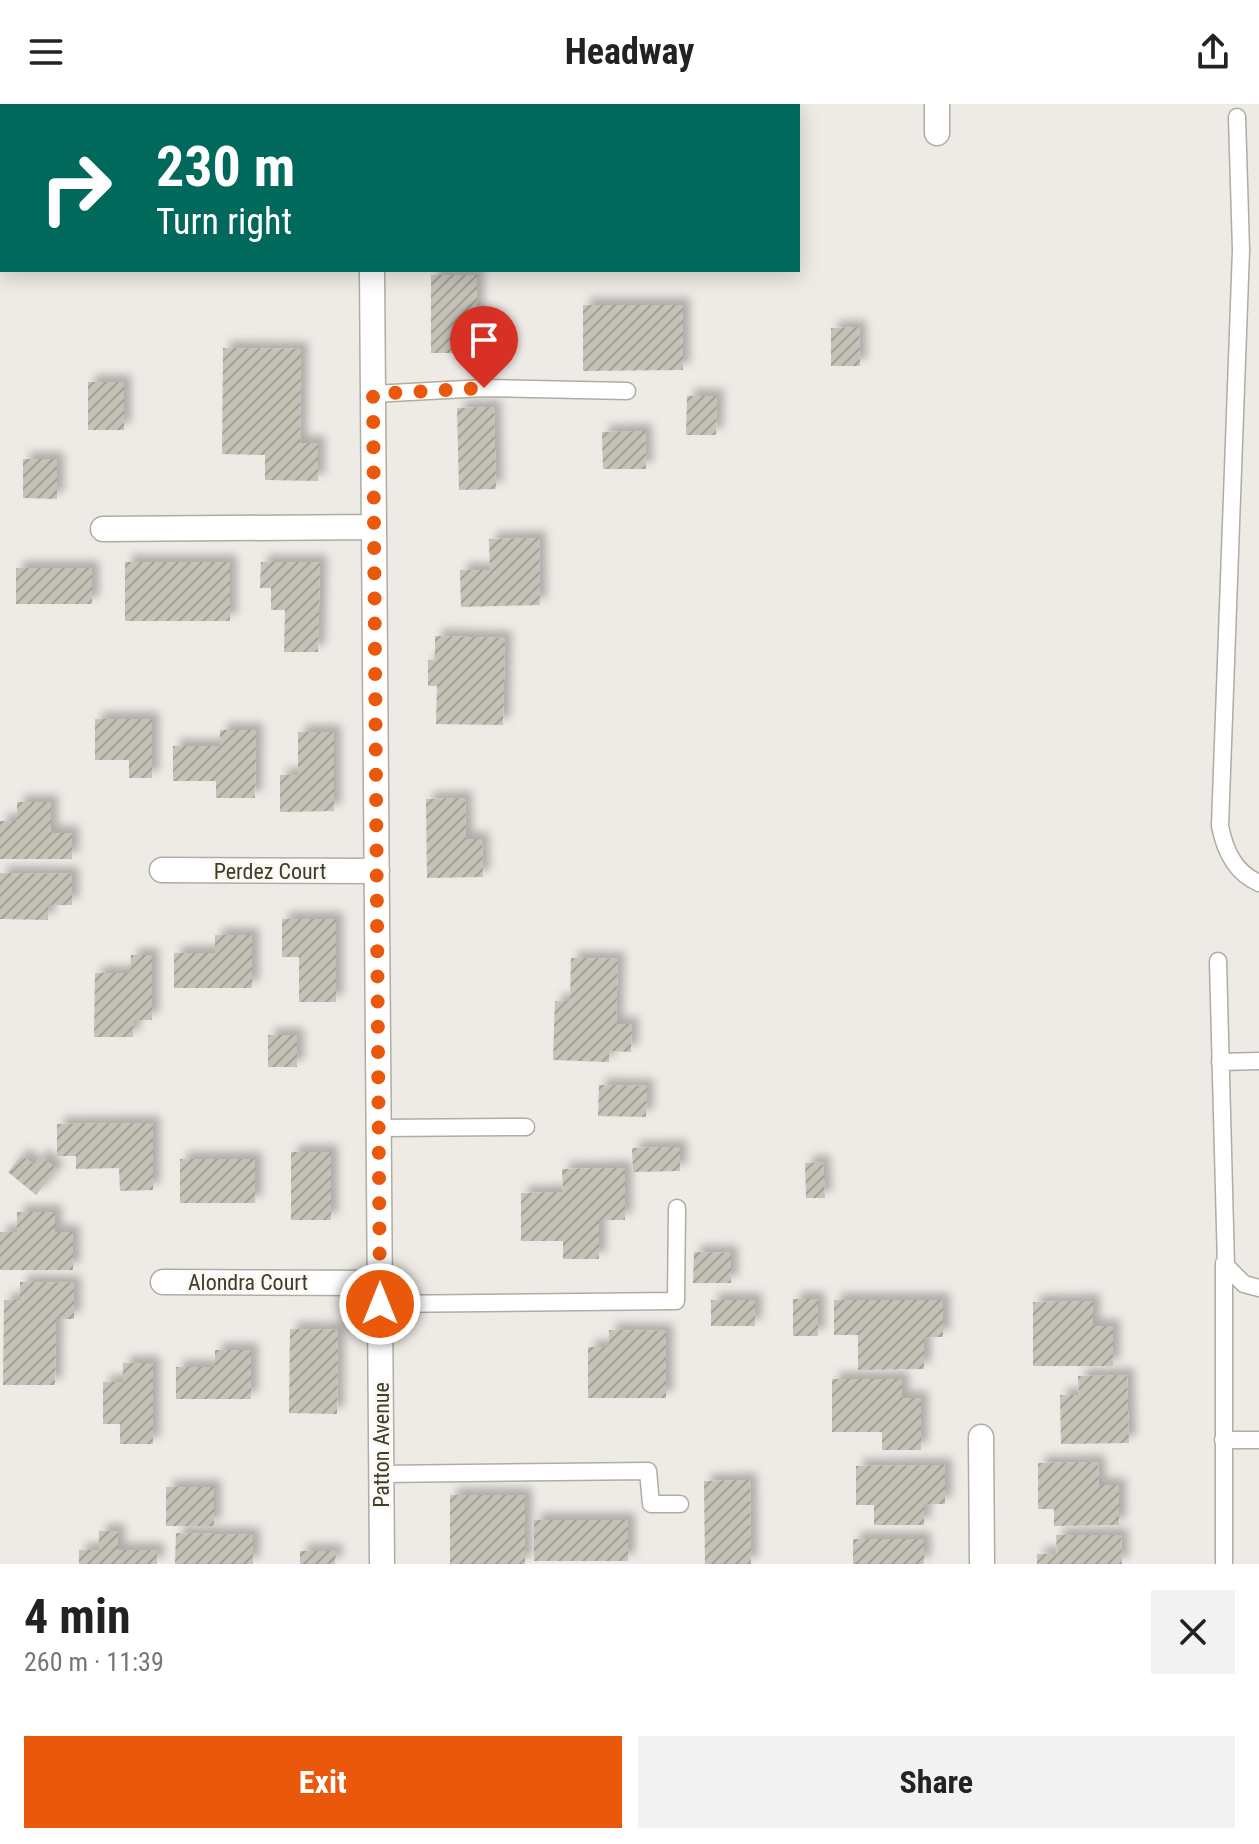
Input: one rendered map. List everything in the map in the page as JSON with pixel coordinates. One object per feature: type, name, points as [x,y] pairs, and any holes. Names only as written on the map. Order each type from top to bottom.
[{"type":"street","points":[[937,104],[937,133]]},
{"type":"street","name":"Patton Avenue","points":[[372,272],[382,1564]]},
{"type":"street","points":[[103,529],[374,527]]},
{"type":"street","name":"Perdez Court","points":[[162,870],[377,871]]},
{"type":"street","name":"Alondra Court","points":[[163,1282],[380,1293]]},
{"type":"street","points":[[981,1437],[982,1564]]},
{"type":"lane","points":[[1237,117],[1241,250],[1220,826],[1224,847],[1237,868],[1259,883]]},
{"type":"lane","points":[[1241,250],[1259,250]]},
{"type":"lane","points":[[373,394],[484,388],[627,391]]},
{"type":"lane","points":[[1218,961],[1226,1266],[1244,1284],[1259,1288]]},
{"type":"lane","points":[[1220,1062],[1259,1061]]},
{"type":"lane","points":[[379,1128],[526,1127]]},
{"type":"lane","points":[[380,1293],[676,1301],[677,1208]]},
{"type":"lane","points":[[1224,1221],[1224,1564]]},
{"type":"lane","points":[[1223,1440],[1259,1440]]},
{"type":"lane","points":[[381,1474],[648,1471],[651,1504],[680,1504]]},
{"type":"building","points":[[431,275],[477,275],[477,353],[431,353]]},
{"type":"building","points":[[583,305],[683,305],[683,370],[583,371]]},
{"type":"building","points":[[859,327],[860,366],[831,366],[831,328]]},
{"type":"building","points":[[223,348],[301,349],[300,443],[318,443],[318,481],[265,480],[265,455],[222,454]]},
{"type":"building","points":[[88,382],[124,382],[124,430],[88,430]]},
{"type":"building","points":[[687,396],[717,396],[716,435],[686,435]]},
{"type":"building","points":[[494,407],[496,489],[459,490],[457,408]]},
{"type":"building","points":[[645,431],[646,469],[603,469],[602,432]]},
{"type":"building","points":[[23,459],[57,459],[57,499],[23,498]]},
{"type":"building","points":[[539,538],[540,605],[461,607],[460,570],[490,570],[489,539]]},
{"type":"building","points":[[125,562],[230,562],[230,621],[125,621]]},
{"type":"building","points":[[261,562],[320,562],[318,652],[284,652],[285,610],[271,610],[271,588],[260,588]]},
{"type":"building","points":[[16,568],[92,568],[92,604],[16,604]]},
{"type":"building","points":[[435,636],[505,638],[503,725],[436,724],[437,686],[428,686],[428,660],[435,660]]},
{"type":"building","points":[[95,719],[152,719],[152,778],[129,778],[129,760],[95,760]]},
{"type":"building","points":[[220,730],[256,730],[255,798],[216,798],[216,781],[173,781],[173,746],[220,746]]},
{"type":"building","points":[[298,732],[334,732],[334,811],[280,812],[280,775],[298,775]]},
{"type":"building","points":[[465,798],[466,839],[482,839],[483,877],[427,878],[426,799]]},
{"type":"building","points":[[17,802],[51,802],[51,833],[72,833],[72,859],[0,859],[0,821],[17,821]]},
{"type":"building","points":[[0,873],[72,874],[72,905],[48,905],[48,920],[0,919]]},
{"type":"building","points":[[282,919],[336,919],[336,1002],[299,1002],[299,957],[282,957]]},
{"type":"building","points":[[215,935],[252,935],[252,988],[174,988],[174,953],[215,953]]},
{"type":"building","points":[[131,955],[152,955],[152,1020],[134,1020],[133,1037],[94,1037],[95,973],[130,973]]},
{"type":"building","points":[[571,958],[618,959],[616,1024],[632,1024],[631,1052],[609,1051],[609,1062],[553,1060],[555,1001],[570,1001]]},
{"type":"building","points":[[268,1035],[297,1035],[297,1067],[268,1067]]},
{"type":"building","points":[[599,1085],[647,1086],[646,1117],[598,1116]]},
{"type":"building","points":[[153,1123],[153,1190],[120,1191],[119,1168],[76,1169],[76,1156],[57,1156],[57,1124]]},
{"type":"building","points":[[680,1147],[680,1171],[633,1172],[632,1148]]},
{"type":"building","points":[[291,1152],[331,1152],[331,1220],[291,1220]]},
{"type":"building","points":[[22,1155],[34,1165],[42,1156],[57,1170],[36,1195],[8,1172]]},
{"type":"building","points":[[180,1159],[255,1159],[255,1203],[180,1203]]},
{"type":"building","points":[[823,1162],[825,1198],[806,1198],[805,1163]]},
{"type":"building","points":[[625,1168],[625,1220],[599,1220],[599,1259],[563,1259],[563,1241],[521,1241],[521,1193],[563,1192],[562,1169]]},
{"type":"building","points":[[17,1212],[55,1212],[55,1232],[73,1232],[73,1270],[0,1270],[0,1232],[17,1232]]},
{"type":"building","points":[[694,1252],[731,1253],[731,1283],[693,1283]]},
{"type":"building","points":[[20,1282],[74,1283],[74,1319],[56,1319],[55,1385],[3,1385],[4,1300],[20,1300]]},
{"type":"building","points":[[793,1299],[818,1299],[818,1336],[793,1336]]},
{"type":"building","points":[[711,1300],[755,1300],[755,1326],[711,1326]]},
{"type":"building","points":[[834,1300],[943,1300],[943,1337],[924,1337],[924,1369],[858,1370],[858,1335],[834,1335]]},
{"type":"building","points":[[1093,1301],[1093,1326],[1113,1326],[1113,1366],[1033,1366],[1033,1302]]},
{"type":"building","points":[[290,1329],[338,1330],[337,1414],[289,1413]]},
{"type":"building","points":[[609,1330],[666,1331],[666,1398],[588,1398],[588,1347],[609,1347]]},
{"type":"building","points":[[215,1350],[251,1350],[251,1399],[176,1399],[176,1367],[215,1367]]},
{"type":"building","points":[[123,1363],[153,1363],[153,1444],[120,1444],[120,1424],[103,1424],[103,1382],[123,1382]]},
{"type":"building","points":[[1127,1375],[1129,1443],[1061,1444],[1060,1395],[1079,1395],[1078,1376]]},
{"type":"building","points":[[832,1379],[902,1379],[902,1398],[921,1398],[921,1450],[882,1450],[882,1432],[832,1432]]},
{"type":"building","points":[[1098,1462],[1099,1485],[1119,1485],[1119,1525],[1054,1526],[1054,1509],[1038,1509],[1038,1463]]},
{"type":"building","points":[[945,1465],[945,1504],[924,1504],[924,1525],[874,1525],[874,1505],[856,1505],[856,1466]]},
{"type":"building","points":[[750,1480],[751,1564],[705,1564],[704,1481]]},
{"type":"building","points":[[166,1487],[214,1487],[214,1526],[166,1526]]},
{"type":"building","points":[[450,1495],[525,1495],[525,1564],[450,1564]]},
{"type":"building","points":[[534,1520],[628,1520],[628,1561],[534,1561]]},
{"type":"building","points":[[99,1531],[118,1531],[118,1550],[157,1550],[157,1564],[79,1564],[79,1550],[99,1550]]},
{"type":"building","points":[[176,1533],[253,1535],[253,1564],[175,1564]]},
{"type":"building","points":[[1056,1535],[1121,1535],[1122,1564],[1037,1564],[1037,1554],[1057,1554]]},
{"type":"building","points":[[853,1539],[924,1539],[924,1564],[853,1564]]},
{"type":"building","points":[[300,1551],[336,1551],[335,1564],[300,1564]]},
{"type":"route","points":[[380,1304],[373,394],[484,388]]}]
